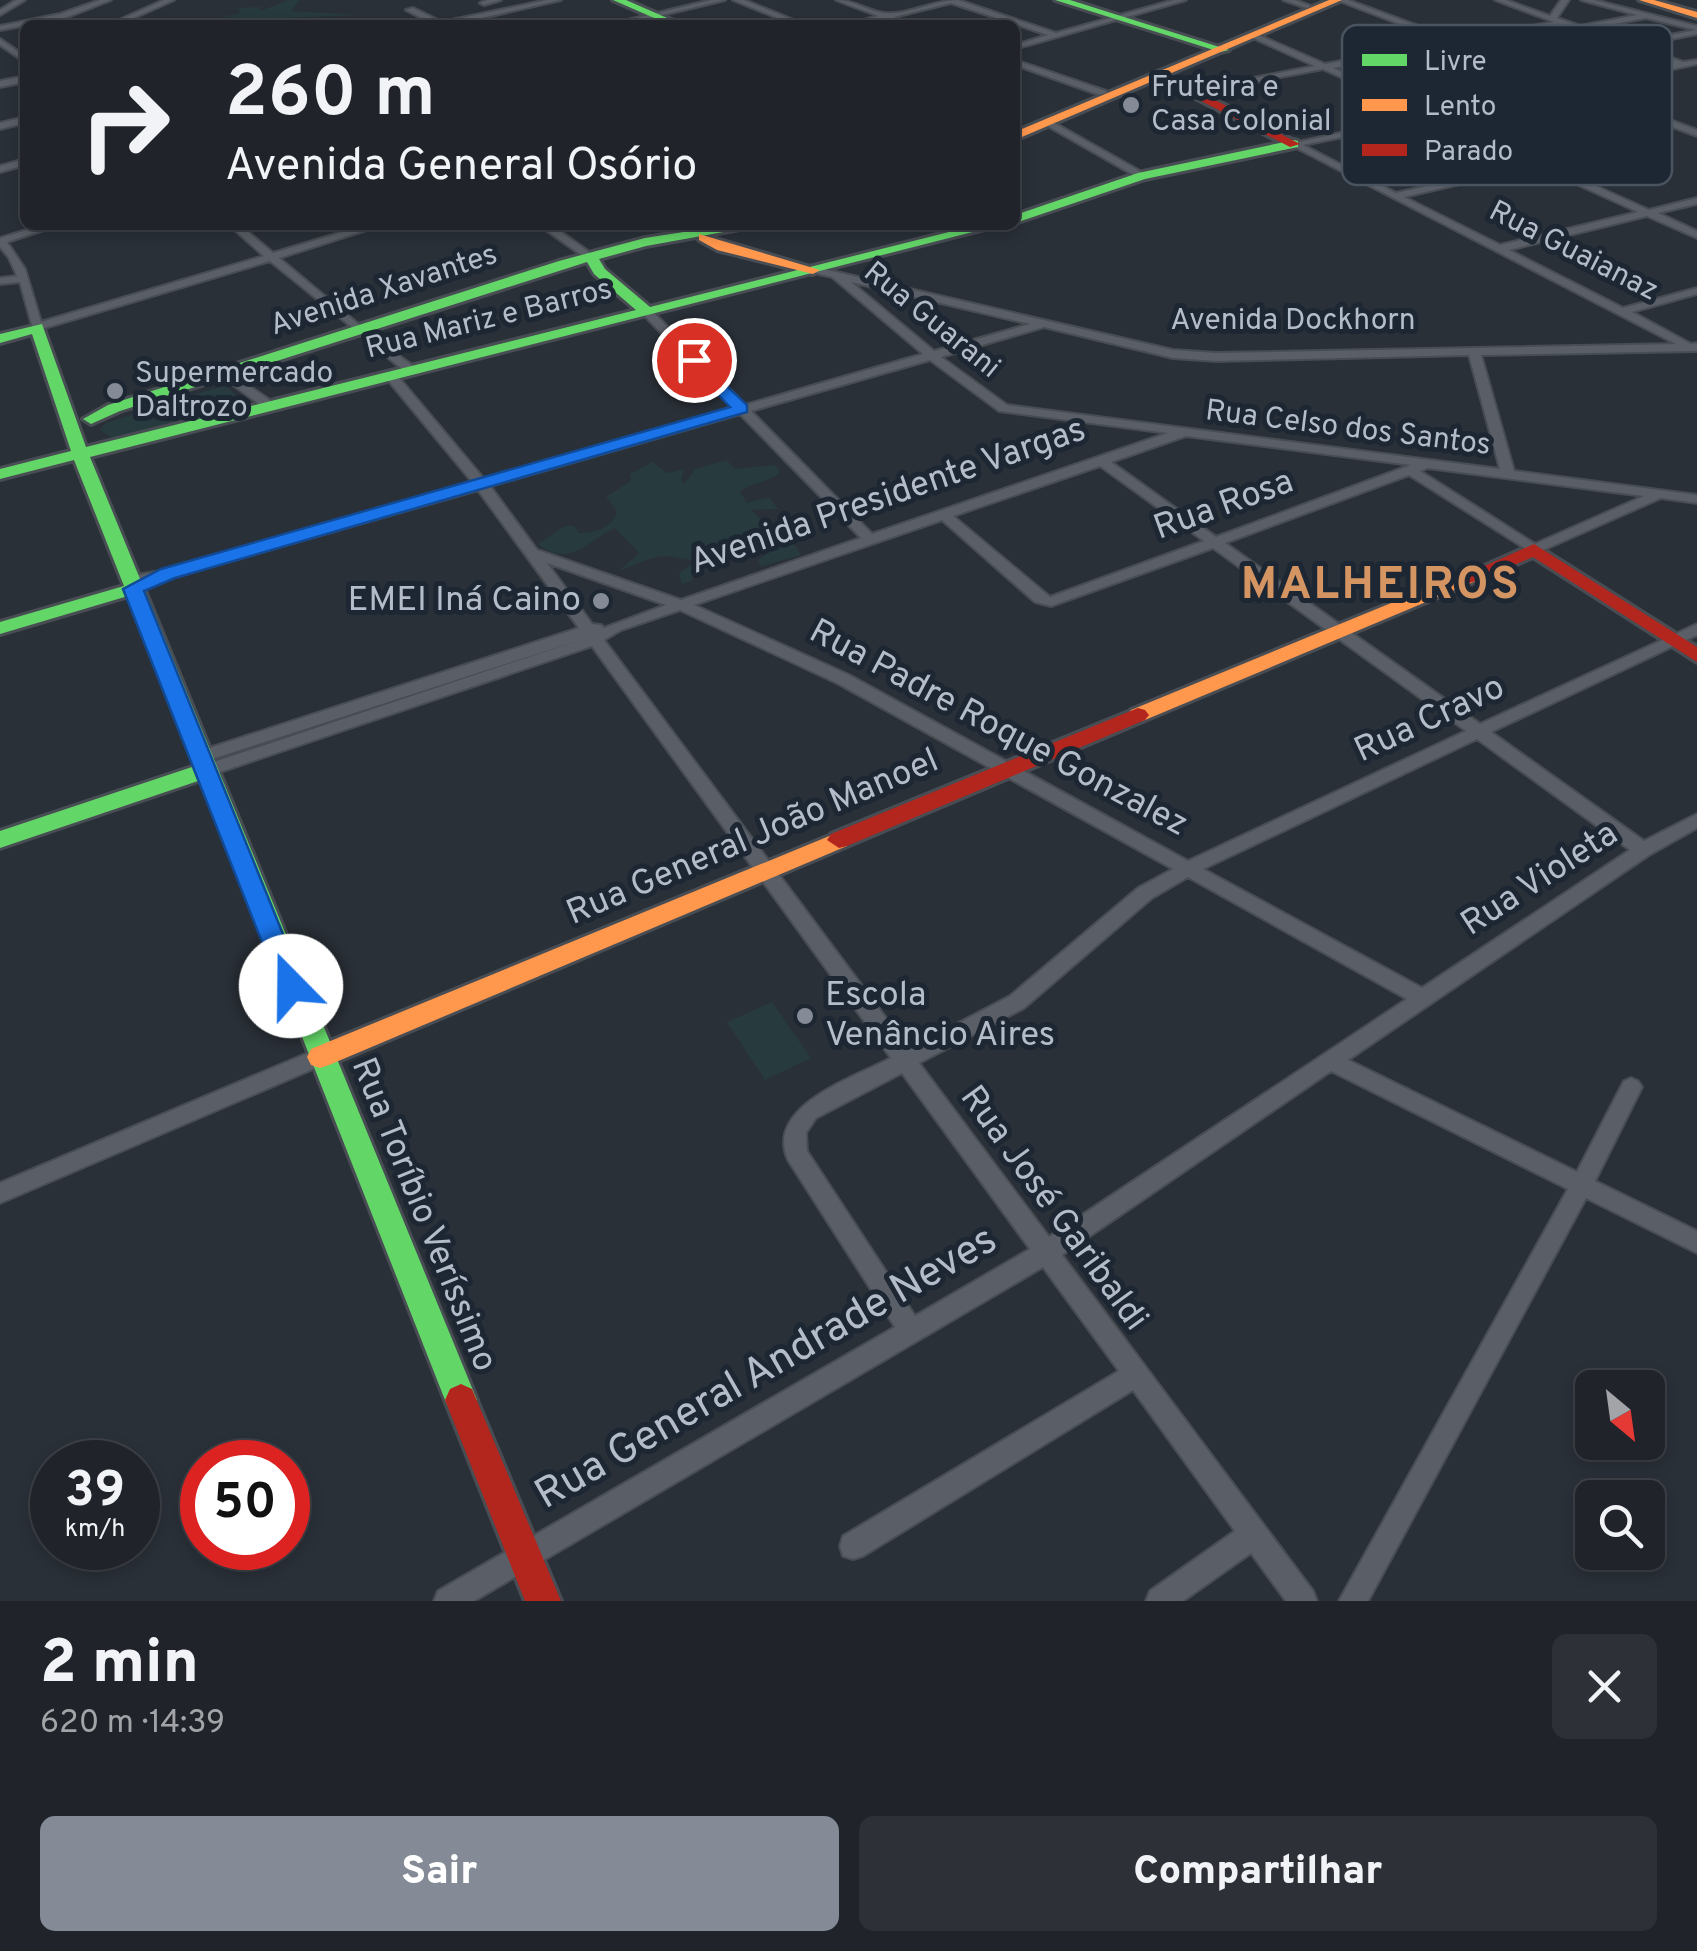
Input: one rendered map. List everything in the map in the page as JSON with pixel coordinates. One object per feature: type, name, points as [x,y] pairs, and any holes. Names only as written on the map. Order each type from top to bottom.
[{"type":"street","points":[[0,13],[21,0]]},
{"type":"street","points":[[41,20],[108,0]]},
{"type":"street","points":[[124,20],[170,0]]},
{"type":"street","points":[[484,3],[497,0]]},
{"type":"street","points":[[463,20],[557,0]]},
{"type":"street","points":[[618,0],[666,20]]},
{"type":"street","points":[[633,20],[722,0]]},
{"type":"street","points":[[737,0],[789,20]]},
{"type":"street","points":[[840,0],[897,20]]},
{"type":"street","points":[[870,20],[952,0],[1011,20]]},
{"type":"street","points":[[1060,0],[1218,48]]},
{"type":"street","points":[[1020,46],[1182,0]]},
{"type":"street","points":[[1020,130],[1339,0],[1406,25]]},
{"type":"street","points":[[1499,0],[1569,25]]},
{"type":"street","points":[[1552,19],[1565,0]]},
{"type":"street","points":[[1585,0],[1697,15]]},
{"type":"street","points":[[1020,131],[1049,123],[1161,76],[1304,2]]},
{"type":"street","points":[[1589,25],[1647,7],[1697,30]]},
{"type":"street","points":[[410,10],[430,20]]},
{"type":"street","points":[[1020,23],[1056,35]]},
{"type":"street","points":[[1551,25],[1563,23]]},
{"type":"street","points":[[1672,36],[1697,30]]},
{"type":"street","points":[[1256,36],[1342,75]]},
{"type":"street","points":[[0,41],[20,56]]},
{"type":"street","points":[[0,52],[20,49]]},
{"type":"street","points":[[1672,61],[1697,66]]},
{"type":"street","points":[[1020,64],[1103,93]]},
{"type":"street","points":[[1191,91],[1342,64]]},
{"type":"street","points":[[1672,67],[1684,65]]},
{"type":"street","name":"Rua Guaianaz","points":[[1161,76],[1342,169]]},
{"type":"street","points":[[1049,123],[1142,176]]},
{"type":"street","points":[[1672,124],[1697,133]]},
{"type":"street","points":[[1020,217],[1142,176],[1342,134]]},
{"type":"street","name":"Rua Guaianaz","points":[[1373,185],[1693,346]]},
{"type":"street","points":[[1394,196],[1443,185]]},
{"type":"street","points":[[1588,185],[1697,235]]},
{"type":"street","points":[[1502,248],[1697,202]]},
{"type":"street","points":[[0,241],[37,230]]},
{"type":"street","name":"Rua José Garibaldi","points":[[240,230],[364,333],[402,373],[763,872],[1303,1601]]},
{"type":"street","points":[[0,338],[359,230]]},
{"type":"street","points":[[551,230],[592,261],[646,311],[870,540]]},
{"type":"street","name":"Rua Mariz e Barros","points":[[0,474],[646,311],[828,273],[977,230]]},
{"type":"street","name":"Avenida Xavantes","points":[[80,422],[114,408],[592,261],[710,233]]},
{"type":"street","name":"Avenida Dockhorn","points":[[710,233],[828,273],[1122,344],[1202,356],[1693,346]]},
{"type":"street","name":"Rua Toríbio Veríssimo","points":[[0,241],[9,249],[80,422],[79,454],[320,1057],[544,1601]]},
{"type":"street","name":"Rua Guarani","points":[[828,273],[994,405]]},
{"type":"street","points":[[0,281],[22,279]]},
{"type":"street","points":[[1622,311],[1697,290]]},
{"type":"street","points":[[0,628],[168,574],[1042,324]]},
{"type":"street","name":"Avenida Xavantes","points":[[80,422],[120,414],[364,333]]},
{"type":"street","points":[[1474,351],[1508,475]]},
{"type":"street","points":[[233,378],[270,406]]},
{"type":"street","name":"Rua Celso dos Santos","points":[[994,405],[1182,433],[1697,498]]},
{"type":"street","name":"Avenida Presidente Vargas","points":[[0,840],[202,764],[1182,433]]},
{"type":"street","points":[[1102,460],[1643,850]]},
{"type":"street","name":"Rua Rosa","points":[[944,515],[1040,599],[1051,602],[1428,464]]},
{"type":"street","points":[[1410,471],[1697,656]]},
{"type":"street","points":[[1534,550],[1660,494]]},
{"type":"street","name":"Rua General João Manoel","points":[[0,1193],[1534,550]]},
{"type":"street","name":"Rua Padre Roque Gonzalez","points":[[529,552],[681,605],[843,679],[1421,998]]},
{"type":"street","points":[[0,617],[132,585]]},
{"type":"street","name":"Rua Cravo","points":[[911,1331],[796,1154],[795,1131],[808,1112],[1017,1002],[1145,893],[1188,868],[1697,629]]},
{"type":"street","name":"Avenida Presidente Vargas","points":[[0,823],[202,764]]},
{"type":"street","name":"Rua Violeta","points":[[1421,998],[1643,850],[1697,820]]},
{"type":"street","name":"Rua General Andrade Neves","points":[[448,1601],[1045,1253],[1421,998]]},
{"type":"street","points":[[1330,1061],[1697,1242]]},
{"type":"street","points":[[1354,1601],[1631,1088]]},
{"type":"street","points":[[853,1546],[1135,1375]]},
{"type":"street","points":[[1160,1601],[1253,1535]]},
{"type":"green space","points":[[300,0],[291,11],[361,15],[259,20],[222,17],[241,13],[238,8],[260,7],[260,11]]},
{"type":"green space","points":[[225,385],[247,406],[112,438],[100,430],[106,423]]},
{"type":"green space","points":[[727,460],[735,469],[775,465],[780,472],[776,476],[740,492],[747,503],[769,497],[778,509],[752,510],[789,538],[801,555],[761,566],[758,560],[766,554],[759,549],[746,549],[740,555],[723,555],[713,561],[714,566],[682,584],[679,573],[699,560],[657,557],[619,571],[639,553],[615,528],[568,553],[549,551],[538,544],[565,526],[574,526],[579,533],[608,525],[617,511],[606,497],[631,481],[630,474],[653,462],[667,473],[685,469],[681,478],[684,485],[695,469]]},
{"type":"green space","points":[[772,1002],[811,1058],[765,1080],[727,1022]]},
{"type":"traffic: fast","points":[[618,0],[666,20]]},
{"type":"traffic: fast","points":[[1060,0],[1224,50]]},
{"type":"traffic: fast","points":[[1020,217],[1142,176],[1294,144]]},
{"type":"traffic: fast","points":[[91,419],[114,408],[564,264],[645,242],[723,230]]},
{"type":"traffic: fast","points":[[0,474],[973,230]]},
{"type":"traffic: fast","points":[[591,257],[599,271],[646,311]]},
{"type":"traffic: fast","points":[[0,339],[37,327],[63,411],[461,1400]]},
{"type":"traffic: fast","points":[[0,628],[133,589]]},
{"type":"traffic: fast","points":[[0,840],[205,771]]},
{"type":"traffic: slow","points":[[1020,134],[1337,0]]},
{"type":"traffic: slow","points":[[1644,0],[1697,15]]},
{"type":"traffic: slow","points":[[704,237],[722,247],[813,270]]},
{"type":"traffic: slow","points":[[1138,715],[1469,577]]},
{"type":"traffic: slow","points":[[320,1057],[839,840]]},
{"type":"traffic: jam","points":[[1161,76],[1294,144]]},
{"type":"traffic: jam","points":[[1469,577],[1534,550],[1697,656]]},
{"type":"traffic: jam","points":[[839,840],[1138,715]]},
{"type":"traffic: jam","points":[[461,1400],[543,1601]]},
{"type":"place","name":"Fruteira e Casa Colonial","points":[[1131,105]]},
{"type":"place","name":"Supermercado Daltrozo","points":[[115,391]]},
{"type":"place","name":"EMEI Iná Caino","points":[[601,601]]},
{"type":"place","name":"Escola Venâncio Aires","points":[[805,1016]]},
{"type":"district","name":"MALHEIROS","points":[[1381,586]]},
{"type":"route","points":[[291,986],[133,589],[168,574],[741,408],[694,360]]}]
